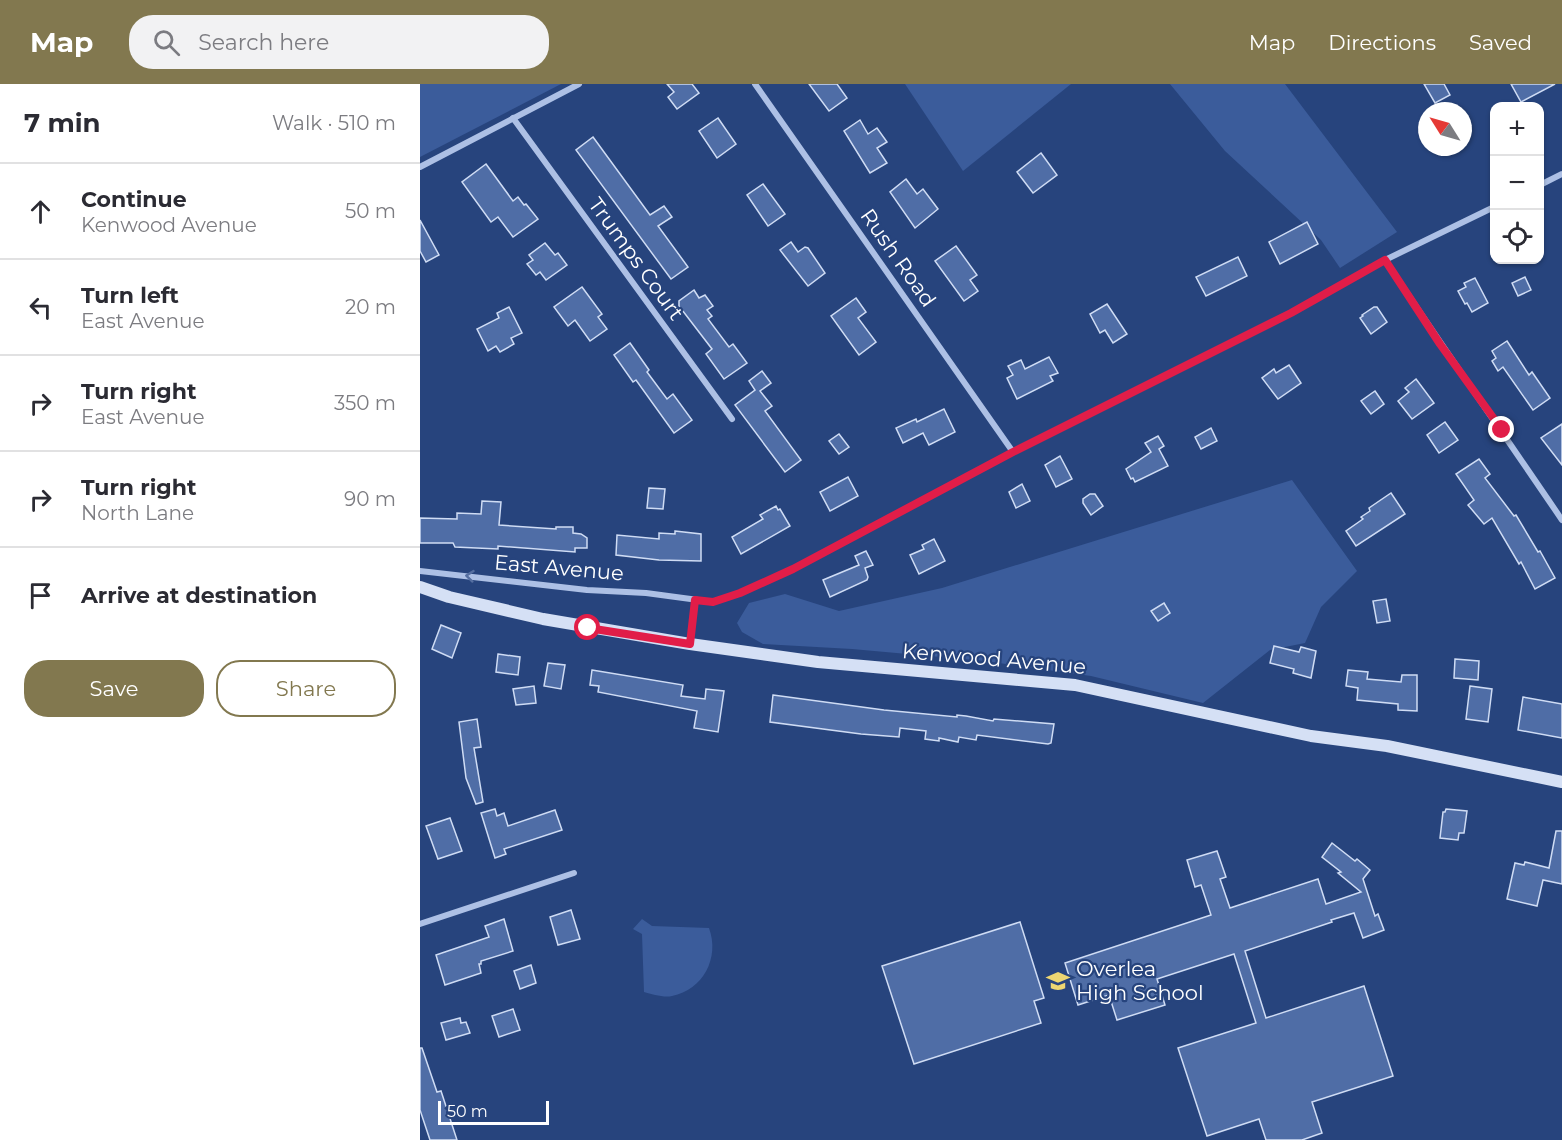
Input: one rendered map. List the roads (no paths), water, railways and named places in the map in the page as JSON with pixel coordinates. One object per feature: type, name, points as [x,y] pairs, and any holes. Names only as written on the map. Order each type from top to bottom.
[{"type":"main road","name":"Kenwood Avenue","points":[[420,587],[449,597],[543,619],[690,644],[818,662],[1075,685],[1311,736],[1387,747],[1562,782]]},
{"type":"street","points":[[420,167],[579,84]]},
{"type":"street","name":"Rush Road","points":[[755,84],[1013,452]]},
{"type":"street","name":"Trumps Court","points":[[513,118],[732,420]]},
{"type":"street","points":[[1544,183],[1562,174]]},
{"type":"street","name":"East Avenue","points":[[420,571],[587,590],[646,593],[713,602],[731,596],[793,569],[1013,452],[1291,313],[1385,260],[1490,209]]},
{"type":"street","points":[[1385,260],[1440,344],[1502,430],[1562,520]]},
{"type":"street","points":[[690,644],[695,600]]},
{"type":"street","points":[[420,924],[574,873]]},
{"type":"place","name":"Overlea High School","points":[[1058,981]]}]
